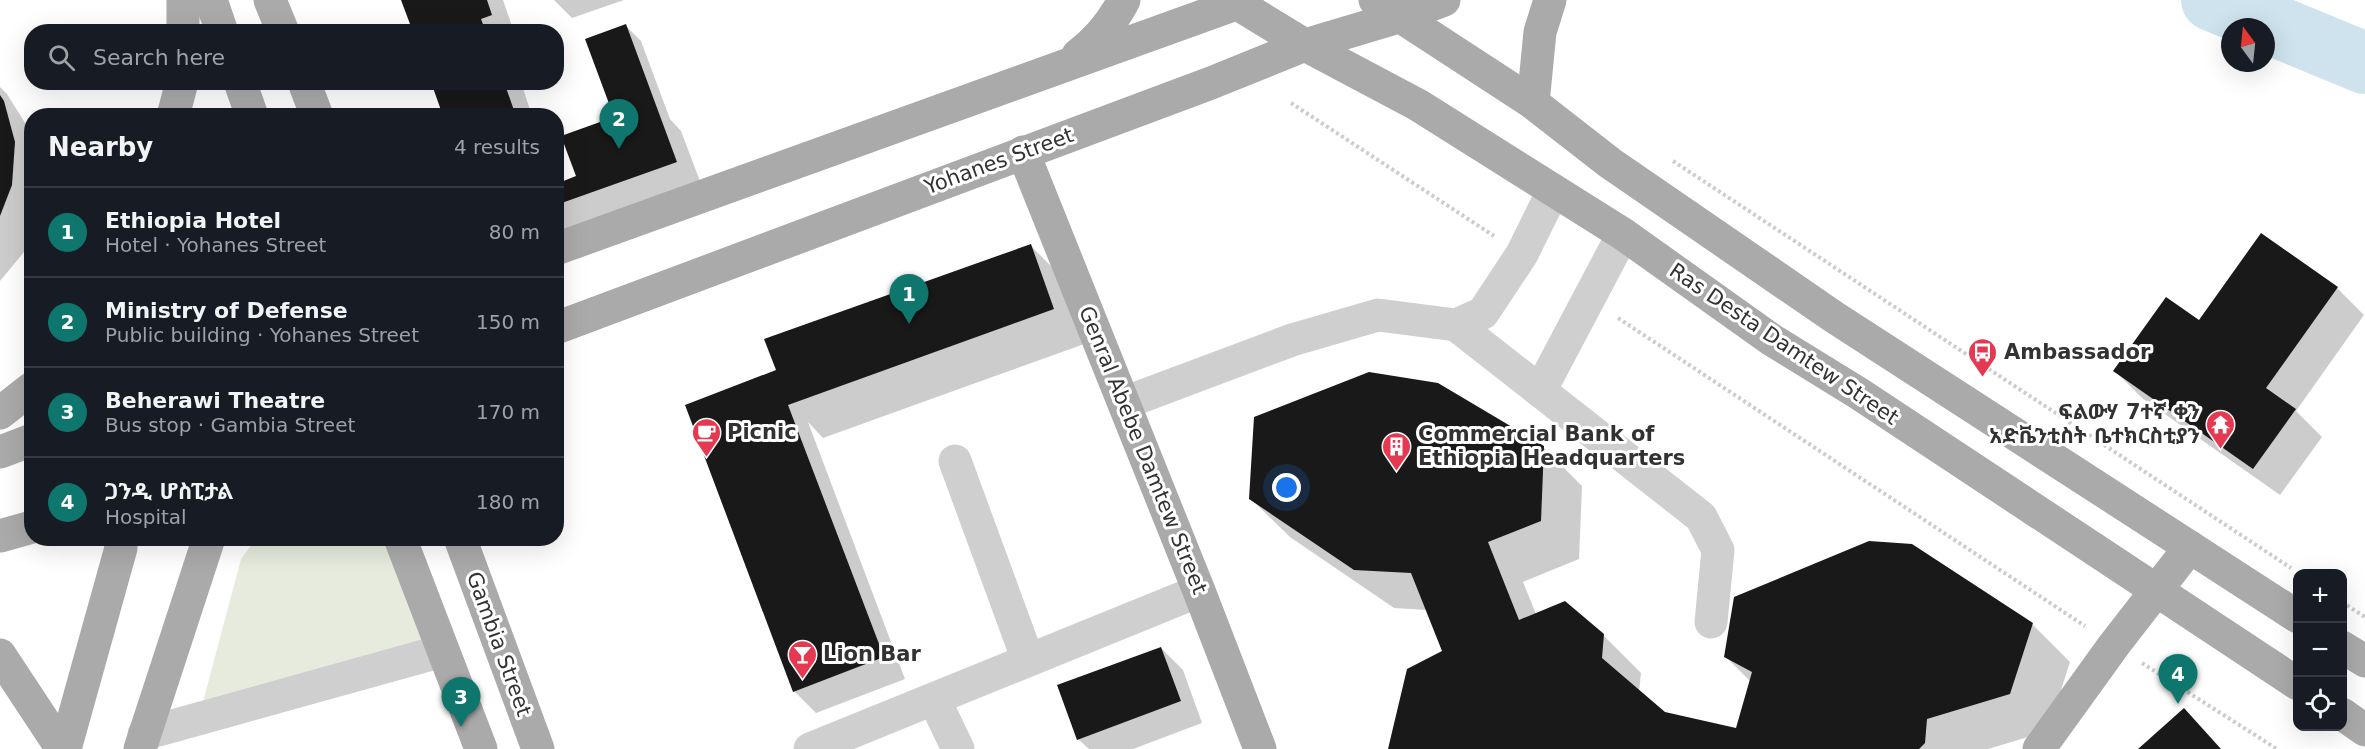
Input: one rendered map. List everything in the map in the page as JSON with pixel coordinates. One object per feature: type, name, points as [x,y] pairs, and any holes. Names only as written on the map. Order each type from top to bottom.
[{"type":"main road","points":[[183,0],[183,24]]},
{"type":"main road","points":[[211,0],[219,24]]},
{"type":"main road","points":[[270,0],[280,24]]},
{"type":"main road","points":[[1064,66],[1094,43],[1113,21],[1124,0]]},
{"type":"main road","name":"Yohanes Street","points":[[564,325],[1211,83],[1389,8],[1444,0]]},
{"type":"main road","points":[[1533,103],[1540,32],[1550,0]]},
{"type":"main road","points":[[564,246],[1238,1]]},
{"type":"main road","name":"Ras Desta Damtew Street","points":[[1238,1],[1305,45],[1418,105],[1623,234],[1772,340],[1858,393],[2293,681]]},
{"type":"main road","points":[[1389,8],[1533,103],[1610,163],[1834,317],[2293,614]]},
{"type":"main road","points":[[175,108],[181,90]]},
{"type":"main road","points":[[183,90],[184,108]]},
{"type":"main road","points":[[243,90],[249,108]]},
{"type":"main road","points":[[307,90],[314,108]]},
{"type":"main road","name":"Genral Abebe Damtew Street","points":[[1023,152],[1260,749]]},
{"type":"main road","points":[[0,413],[24,394]]},
{"type":"main road","points":[[0,452],[24,443]]},
{"type":"main road","points":[[0,536],[24,529]]},
{"type":"main road","points":[[64,749],[121,546]]},
{"type":"main road","points":[[142,742],[206,546]]},
{"type":"main road","points":[[403,546],[481,749]]},
{"type":"main road","name":"Gambia Street","points":[[463,546],[538,749]]},
{"type":"main road","points":[[2039,749],[2114,645],[2190,547]]},
{"type":"main road","points":[[2347,650],[2365,662]]},
{"type":"main road","points":[[0,654],[64,749]]},
{"type":"main road","points":[[2347,717],[2365,730]]},
{"type":"street","points":[[1456,325],[1483,313],[1522,254],[1552,191]]},
{"type":"street","points":[[1540,391],[1623,234]]},
{"type":"street","points":[[1124,403],[1292,340],[1378,315],[1456,325],[1701,517],[1718,550],[1711,621]]},
{"type":"street","points":[[955,461],[1028,660]]},
{"type":"street","points":[[810,749],[1199,591]]},
{"type":"street","points":[[142,742],[442,651]]},
{"type":"street","points":[[934,699],[958,749]]},
{"type":"path","points":[[1292,103],[1522,254]]},
{"type":"path","points":[[1668,158],[2293,569]]},
{"type":"path","points":[[1588,298],[2114,645],[2277,749]]},
{"type":"path","points":[[2347,605],[2365,617]]},
{"type":"shaded area","points":[[251,546],[390,546],[427,650],[200,713],[241,559]]},
{"type":"building","points":[[401,0],[487,0],[492,15],[481,19],[483,24],[410,24]]},
{"type":"building","points":[[626,24],[677,162],[564,202],[564,181],[576,176],[564,144],[564,135],[614,117],[585,39]]},
{"type":"building","points":[[434,90],[507,90],[513,108],[440,108]]},
{"type":"building","points":[[0,95],[4,101],[15,142],[12,185],[0,216]]},
{"type":"building","points":[[2261,233],[2338,287],[2266,388],[2296,409],[2253,469],[2113,371],[2166,297],[2199,320]]},
{"type":"building","points":[[1031,244],[1054,309],[788,405],[884,657],[793,692],[685,405],[776,370],[764,339]]},
{"type":"building","points":[[1369,372],[1438,383],[1544,446],[1541,521],[1488,542],[1519,620],[1565,601],[1604,634],[1602,658],[1665,712],[1736,728],[1752,672],[1724,657],[1734,597],[1869,541],[1912,544],[2033,623],[2010,694],[1927,719],[1925,743],[1919,749],[1388,749],[1407,669],[1442,651],[1411,573],[1354,570],[1249,499],[1254,417]]},
{"type":"building","points":[[1161,647],[1181,701],[1077,740],[1057,685]]},
{"type":"building","points":[[2184,708],[2221,749],[2138,749]]},
{"type":"waterway","points":[[2212,0],[2365,63]]},
{"type":"place","name":"Ministry of Defense","points":[[619,149]]},
{"type":"place","name":"Ethiopia Hotel","points":[[909,324]]},
{"type":"place","name":"Ambassador","points":[[1983,378]]},
{"type":"place","name":"ፍልውሃ 7ተኛ ቀን አድቬንቲስት ቤተክርስቲያን","points":[[2221,450]]},
{"type":"place","name":"Picnic","points":[[706,458]]},
{"type":"place","name":"Commercial Bank of Ethiopia Headquarters","points":[[1397,472]]},
{"type":"place","name":"Lion Bar","points":[[802,680]]},
{"type":"place","name":"ጋንዲ ሆስፒታል","points":[[2178,704]]},
{"type":"place","name":"Beherawi Theatre","points":[[461,727]]}]
